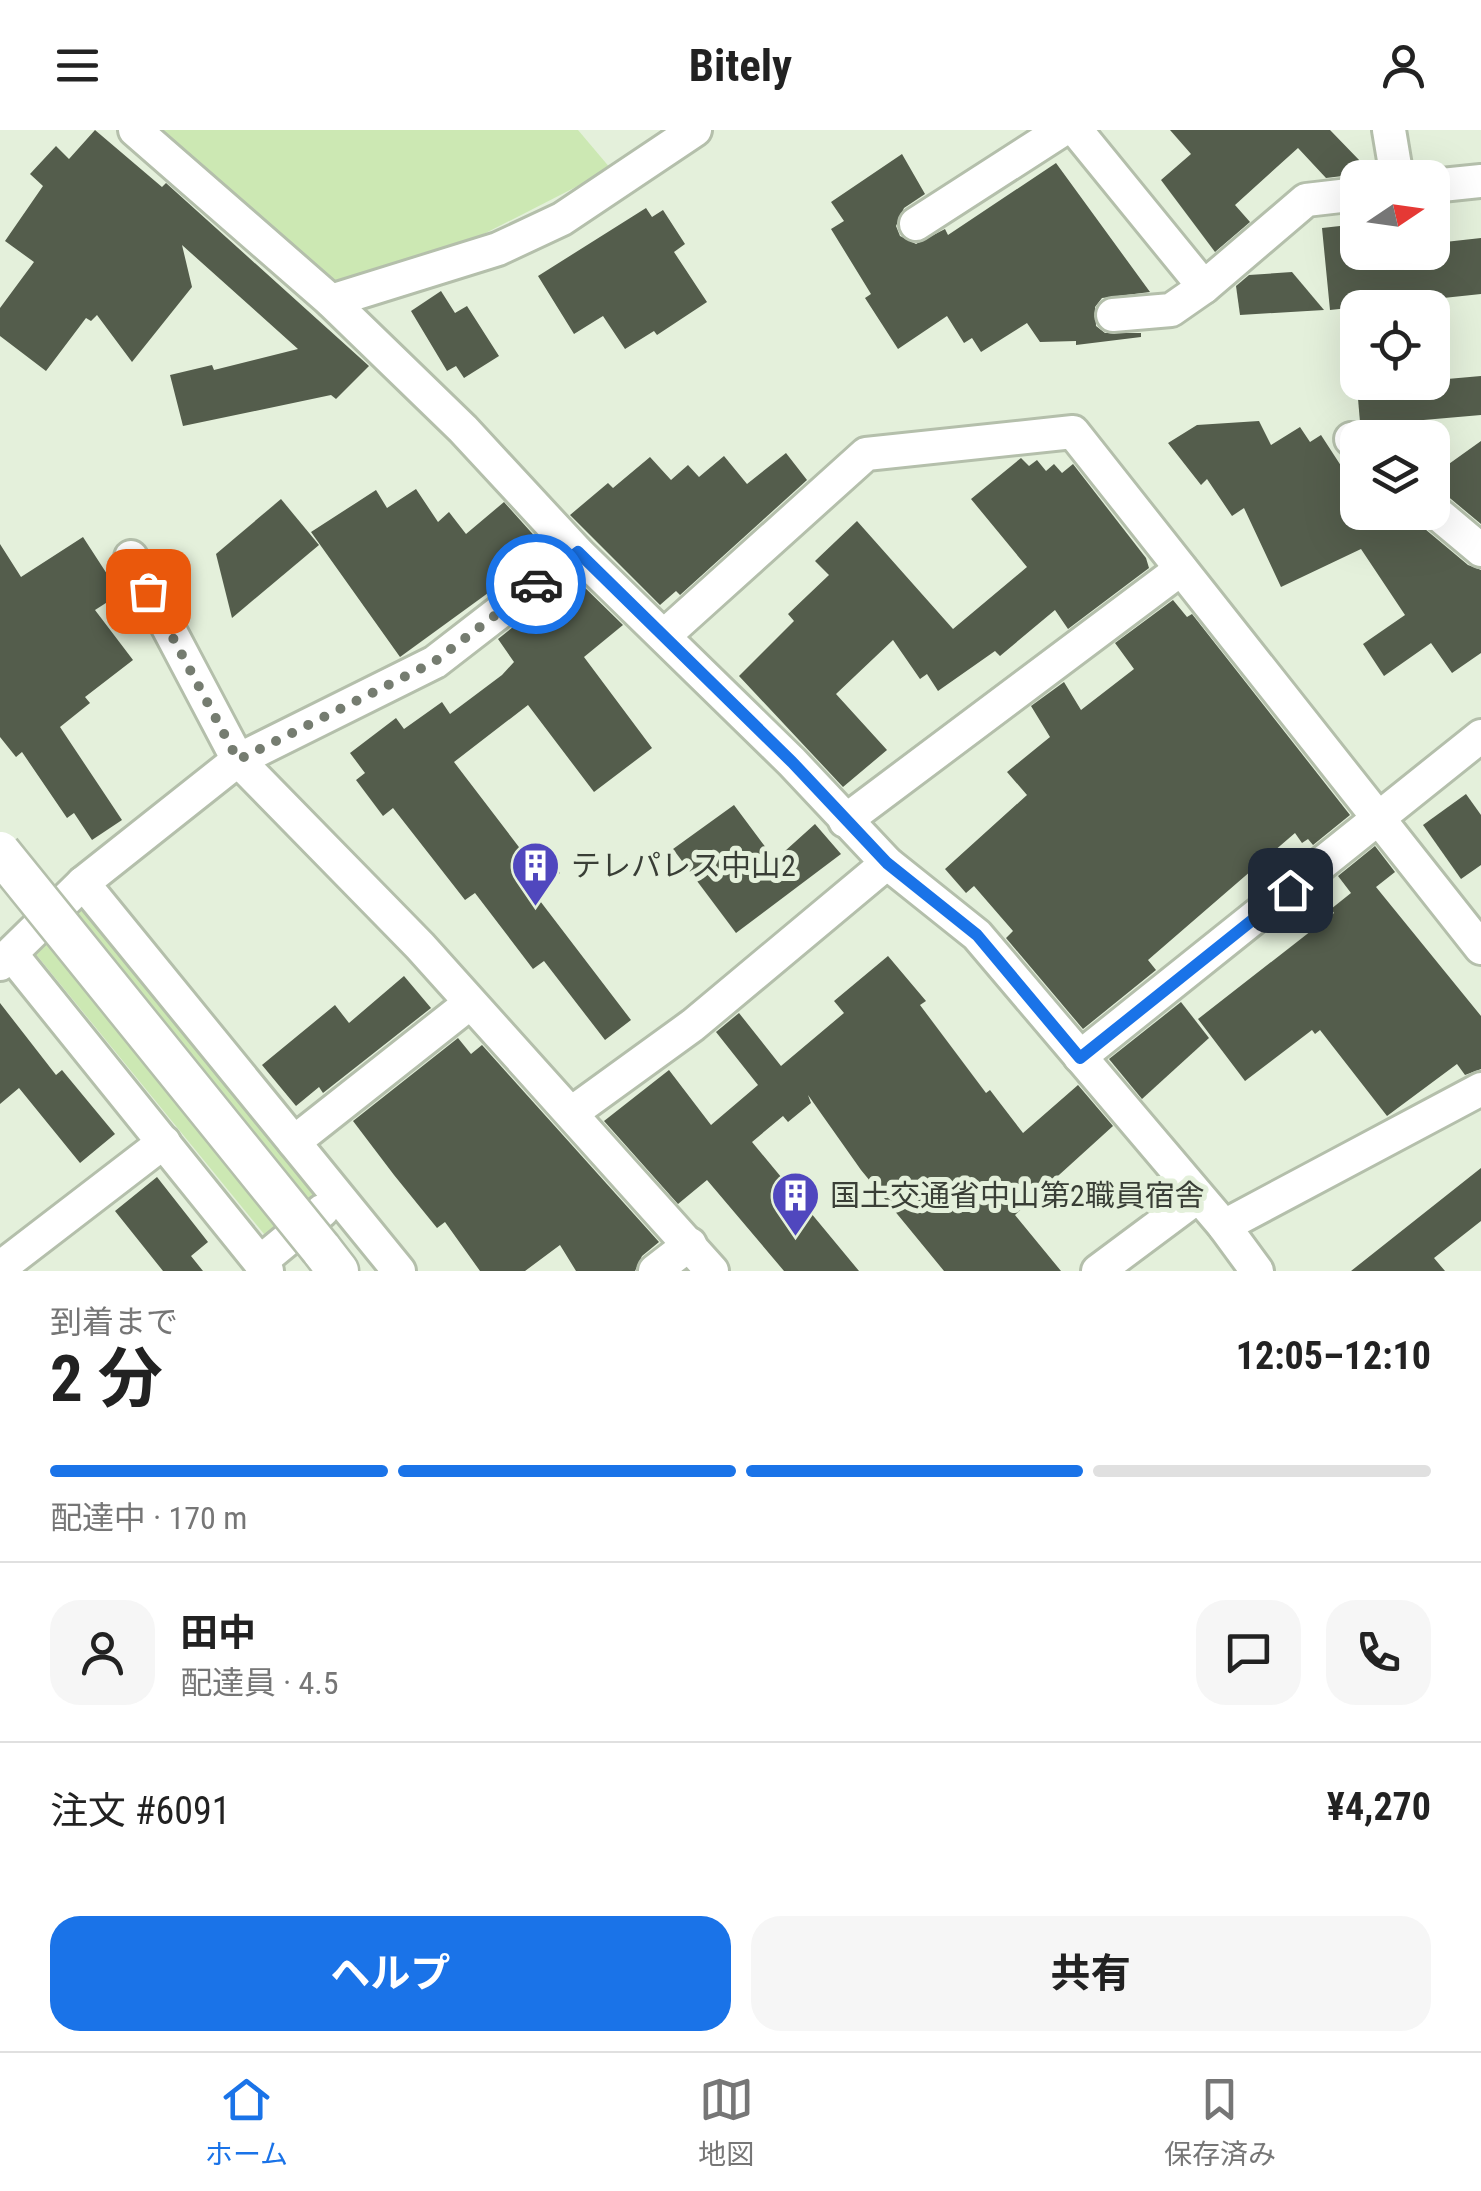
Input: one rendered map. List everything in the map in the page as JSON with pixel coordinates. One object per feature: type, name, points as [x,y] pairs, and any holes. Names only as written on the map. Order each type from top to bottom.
[{"type":"street","points":[[135,130],[332,301],[463,429],[578,552],[887,863],[977,935],[1196,1198],[1224,1226],[1257,1271]]},
{"type":"street","points":[[332,301],[498,250],[562,218],[695,130]]},
{"type":"street","points":[[916,224],[1062,130]]},
{"type":"street","points":[[1076,130],[1204,287]]},
{"type":"street","points":[[1389,130],[1395,160]]},
{"type":"street","points":[[1450,184],[1481,181]]},
{"type":"street","points":[[1113,315],[1170,310],[1204,287],[1306,200],[1340,196]]},
{"type":"street","points":[[664,636],[866,454],[1072,432],[1481,948]]},
{"type":"street","points":[[1450,524],[1481,550]]},
{"type":"street","points":[[338,1197],[264,1267],[164,1142],[6,959],[83,882],[238,760],[434,662],[578,552]]},
{"type":"street","points":[[132,556],[238,760],[572,1112],[712,1271]]},
{"type":"street","points":[[845,821],[1181,569]]},
{"type":"street","points":[[1080,1058],[1481,736]]},
{"type":"street","points":[[0,852],[330,1260]]},
{"type":"street","points":[[572,1112],[693,1025],[887,863]]},
{"type":"street","points":[[83,882],[399,1271]]},
{"type":"street","points":[[294,1142],[470,1003]]},
{"type":"street","points":[[1224,1226],[1481,1089]]},
{"type":"street","points":[[0,1268],[164,1142]]},
{"type":"street","points":[[1098,1271],[1196,1198]]},
{"type":"street","points":[[655,1271],[690,1244]]},
{"type":"green space","points":[[161,130],[578,130],[611,169],[474,239],[333,281]]},
{"type":"green space","points":[[82,893],[330,1200],[273,1245],[30,947]]},
{"type":"building","points":[[95,130],[162,187],[166,183],[369,366],[336,399],[331,395],[183,426],[170,375],[212,365],[214,370],[298,349],[182,245],[192,287],[132,362],[97,315],[91,321],[86,318],[46,371],[0,336],[0,308],[34,262],[5,241],[43,186],[30,174],[56,146],[69,159]]},
{"type":"building","points":[[1170,130],[1330,130],[1359,160],[1340,160],[1340,176],[1326,178],[1298,148],[1235,205],[1250,222],[1215,252],[1161,180],[1191,154]]},
{"type":"building","points":[[902,154],[925,194],[904,208],[896,226],[900,236],[916,244],[945,229],[948,235],[1056,163],[1150,292],[1102,298],[1095,307],[1096,326],[1105,333],[1141,333],[1141,337],[1076,345],[1076,341],[1040,342],[1027,323],[981,352],[972,338],[964,343],[947,316],[898,349],[865,298],[871,294],[831,229],[844,221],[831,202]]},
{"type":"building","points":[[646,208],[652,217],[663,210],[685,244],[674,252],[707,302],[657,335],[654,331],[625,349],[603,316],[574,334],[538,276]]},
{"type":"building","points":[[1340,226],[1340,270],[1450,270],[1450,241],[1481,238],[1481,294],[1450,297],[1450,290],[1340,290],[1340,309],[1330,310],[1322,228]]},
{"type":"building","points":[[1292,272],[1324,310],[1240,315],[1236,286],[1249,275]]},
{"type":"building","points":[[441,291],[455,313],[467,306],[499,356],[464,378],[456,366],[447,371],[411,311]]},
{"type":"building","points":[[1481,376],[1481,415],[1360,420],[1358,400],[1450,400],[1450,379]]},
{"type":"building","points":[[1259,421],[1271,445],[1300,427],[1310,442],[1321,435],[1340,464],[1340,530],[1426,530],[1468,565],[1481,570],[1481,653],[1452,673],[1431,643],[1384,676],[1363,644],[1405,615],[1361,549],[1281,587],[1244,508],[1232,516],[1207,479],[1201,485],[1168,443],[1197,425]]},
{"type":"building","points":[[1481,441],[1481,524],[1450,498],[1450,463]]},
{"type":"building","points":[[786,453],[807,480],[680,595],[676,591],[660,605],[570,515],[608,483],[613,488],[650,457],[671,480],[688,465],[699,477],[724,456],[747,484]]},
{"type":"building","points":[[1021,458],[1029,466],[1037,460],[1046,471],[1054,464],[1062,473],[1073,464],[1146,558],[1149,568],[1068,629],[1055,610],[1000,656],[995,651],[938,691],[927,674],[920,679],[893,640],[836,694],[887,750],[843,787],[739,676],[794,621],[788,614],[829,575],[815,561],[857,521],[953,629],[1027,567],[971,499]]},
{"type":"building","points":[[416,489],[438,522],[449,512],[466,534],[504,502],[547,550],[400,657],[311,532],[376,490],[387,508]]},
{"type":"building","points":[[281,499],[319,545],[232,618],[216,554]]},
{"type":"building","points":[[83,537],[120,594],[95,610],[133,660],[85,697],[90,703],[60,727],[122,820],[92,840],[74,813],[67,818],[22,752],[16,757],[0,737],[0,544],[21,577]]},
{"type":"building","points":[[575,578],[623,625],[584,657],[652,748],[594,792],[528,705],[454,762],[525,855],[538,845],[560,873],[534,893],[631,1020],[605,1040],[544,961],[533,969],[475,893],[465,900],[393,808],[383,816],[356,780],[365,773],[350,753],[396,718],[404,729],[442,702],[450,714],[502,675],[514,662],[498,639]]},
{"type":"building","points":[[1173,600],[1187,617],[1192,614],[1350,815],[1313,845],[1308,839],[1302,843],[1295,833],[1148,960],[1156,970],[1083,1029],[1006,938],[1013,931],[974,886],[966,893],[945,869],[1027,795],[1007,772],[1050,737],[1031,706],[1064,682],[1081,710],[1134,669],[1115,643]]},
{"type":"building","points":[[1466,794],[1481,815],[1481,865],[1461,879],[1423,825]]},
{"type":"building","points":[[734,805],[775,860],[815,824],[841,854],[736,933],[673,849]]},
{"type":"building","points":[[1375,846],[1395,872],[1376,887],[1481,1016],[1481,1069],[1465,1075],[1457,1064],[1387,1116],[1320,1030],[1315,1034],[1312,1030],[1245,1081],[1198,1019],[1334,913],[1331,909],[1351,893],[1338,876]]},
{"type":"building","points":[[888,956],[926,1001],[920,1005],[986,1093],[990,1090],[1023,1133],[1078,1085],[1113,1126],[1015,1215],[1061,1271],[944,1271],[861,1170],[808,1095],[811,1103],[788,1122],[783,1116],[752,1142],[859,1271],[784,1271],[707,1180],[678,1204],[604,1121],[669,1070],[711,1125],[758,1085],[716,1032],[739,1013],[781,1066],[844,1013],[834,1001]]},
{"type":"building","points":[[404,976],[431,1008],[323,1093],[319,1087],[296,1106],[262,1065],[335,1005],[349,1023]]},
{"type":"building","points":[[1181,1002],[1209,1038],[1142,1099],[1109,1059]]},
{"type":"building","points":[[0,1003],[56,1075],[62,1070],[115,1134],[80,1163],[19,1088],[0,1104]]},
{"type":"building","points":[[458,1038],[471,1054],[482,1045],[659,1242],[642,1256],[635,1271],[576,1271],[560,1245],[525,1271],[480,1271],[445,1222],[437,1228],[394,1175],[353,1121]]},
{"type":"building","points":[[1481,1168],[1481,1221],[1434,1258],[1445,1271],[1351,1271]]},
{"type":"building","points":[[157,1177],[208,1242],[191,1256],[203,1271],[163,1271],[115,1211]]},
{"type":"way so far","points":[[148,591],[238,760],[434,662],[536,584]]},
{"type":"place","name":"テレパレス中山2","points":[[536,908]]},
{"type":"place","name":"国土交通省中山第2職員宿舎","points":[[795,1238]]},
{"type":"route","points":[[536,584],[578,552],[792,762],[887,863],[977,935],[1080,1058],[1290,890]]}]
